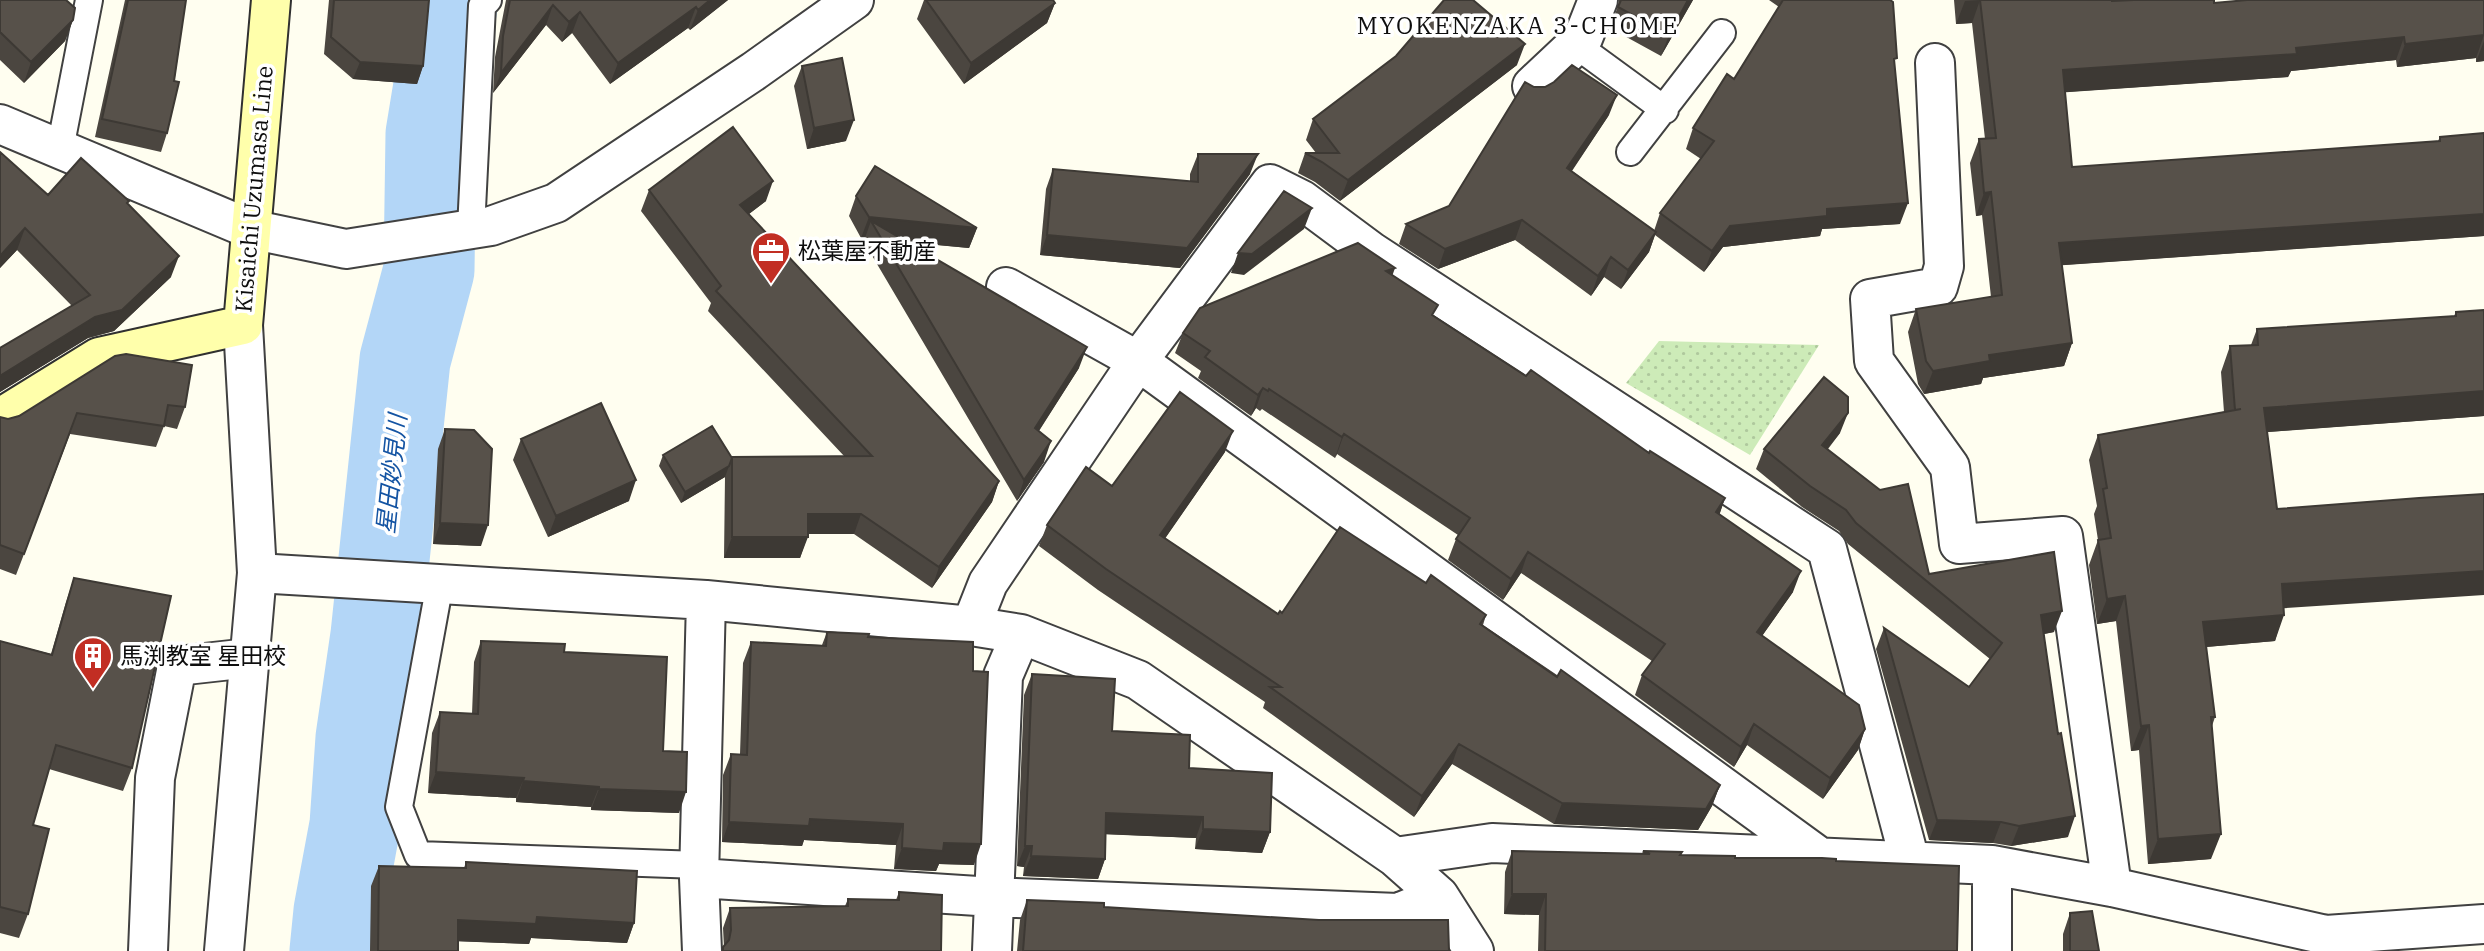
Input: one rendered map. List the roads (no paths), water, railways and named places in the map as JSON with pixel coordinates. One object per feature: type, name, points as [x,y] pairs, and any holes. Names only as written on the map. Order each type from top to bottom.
[{"type":"main road","name":"Kisaichi Uzumasa Line","points":[[0,418],[99,357],[243,325],[271,0]]},
{"type":"street","points":[[0,124],[250,229],[346,249],[491,226],[556,203],[754,71],[854,0]]},
{"type":"street","points":[[1532,86],[1583,38],[1598,0]]},
{"type":"street","points":[[1936,63],[1944,265],[1937,287],[1870,299],[1874,361],[1950,467],[1959,544],[2063,536],[2112,887]]},
{"type":"street","points":[[971,626],[988,583],[1138,361],[1270,184],[1302,200],[1372,252],[1827,550],[1910,861]]},
{"type":"street","points":[[1006,287],[1138,361],[1821,858]]},
{"type":"street","points":[[224,951],[257,573],[243,325]]},
{"type":"street","points":[[257,573],[706,600],[971,626],[1021,634],[1138,680],[1395,857],[1439,896],[1474,951]]},
{"type":"street","points":[[702,951],[699,872],[706,600]]},
{"type":"street","points":[[992,951],[1003,676],[1021,634]]},
{"type":"street","points":[[148,951],[155,778],[177,667],[249,658]]},
{"type":"street","points":[[1395,857],[1492,843],[1992,865],[2112,887],[2326,935],[2484,924]]},
{"type":"street","points":[[1992,865],[1992,951]]},
{"type":"street","points":[[699,872],[993,897],[1398,914],[1439,896]]},
{"type":"lane","points":[[460,231],[482,6],[488,0]]},
{"type":"lane","points":[[60,149],[88,1]]},
{"type":"lane","points":[[1630,152],[1722,33]]},
{"type":"lane","points":[[1576,44],[1664,110]]},
{"type":"lane","points":[[434,583],[399,807],[418,855],[699,872]]},
{"type":"waterway","name":"星田妙見川","points":[[335,951],[339,911],[355,825],[361,738],[376,635],[405,360],[429,270],[431,134],[453,0]]},
{"type":"place","name":"松葉屋不動産","points":[[771,285]]},
{"type":"place","name":"馬渕教室 星田校","points":[[93,690]]},
{"type":"district","name":"MYOKENZAKA 3-CHOME","points":[[1518,26]]}]
